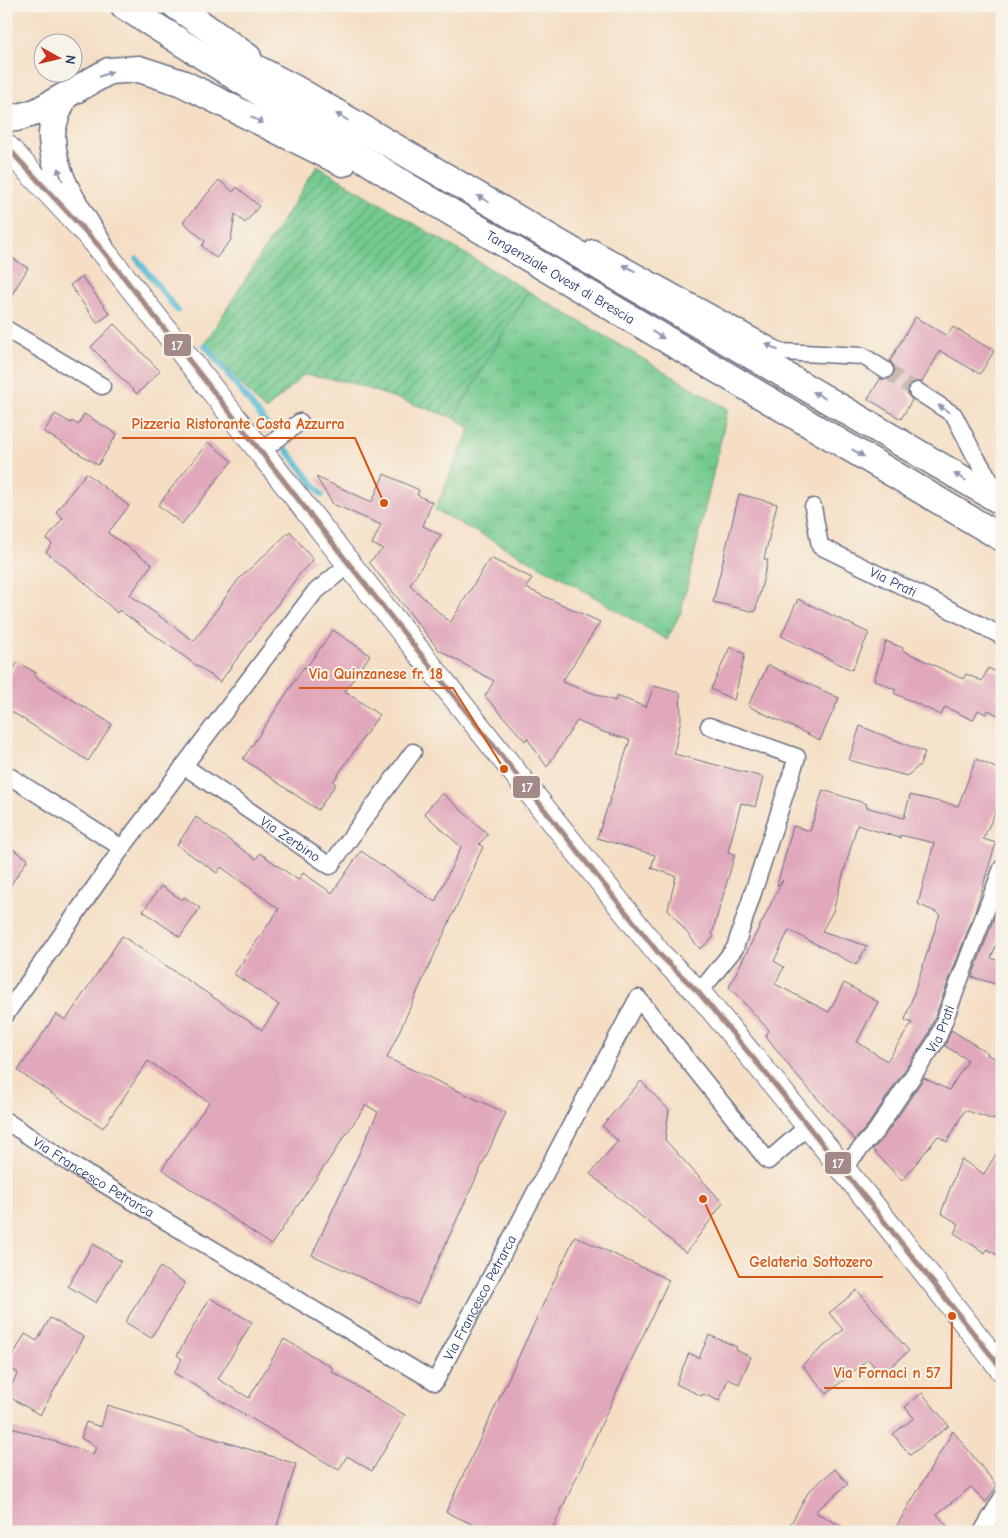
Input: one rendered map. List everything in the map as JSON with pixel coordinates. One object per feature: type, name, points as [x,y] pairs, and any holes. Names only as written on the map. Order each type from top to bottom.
[{"type":"main road","name":"Tangenziale Ovest di Brescia","points":[[124,6],[405,185],[1002,538]]},
{"type":"main road","name":"Tangenziale Ovest di Brescia","points":[[137,6],[294,88],[1002,502]]},
{"type":"main road","points":[[176,6],[294,88]]},
{"type":"main road","points":[[6,116],[16,118],[36,112],[109,71],[139,69],[182,83],[349,166],[405,185]]},
{"type":"main road","points":[[64,97],[56,118],[52,137],[58,174],[100,247]]},
{"type":"street","points":[[6,146],[100,247],[348,564],[660,955],[699,993],[1002,1369]]},
{"type":"street","points":[[508,214],[564,232],[781,352],[863,356],[885,370]]},
{"type":"street","points":[[6,329],[102,386]]},
{"type":"street","points":[[917,391],[954,415],[974,454],[993,485],[1002,490]]},
{"type":"street","points":[[260,452],[300,422]]},
{"type":"street","name":"Via Prati","points":[[813,507],[820,546],[1002,636]]},
{"type":"street","points":[[6,1014],[122,848],[314,593],[348,564]]},
{"type":"street","points":[[699,993],[734,948],[797,757],[709,726]]},
{"type":"street","name":"Via Zerbino","points":[[184,766],[330,866],[413,752]]},
{"type":"street","points":[[6,774],[122,848]]},
{"type":"street","name":"Via Prati","points":[[842,1169],[876,1131],[937,1040],[1002,868]]},
{"type":"street","name":"Via Francesco Petrarca","points":[[6,1121],[77,1168],[435,1382],[638,998],[768,1161],[808,1126]]},
{"type":"street","points":[[982,1532],[1002,1498]]},
{"type":"green space","points":[[317,166],[528,291],[454,418],[348,382],[304,375],[265,411],[205,343]]},
{"type":"green space","points":[[528,291],[728,409],[681,612],[667,640],[557,575],[435,510],[470,428],[454,418]]},
{"type":"building","points":[[219,180],[233,192],[237,187],[259,206],[245,223],[235,214],[231,240],[216,258],[202,246],[205,241],[183,222]]},
{"type":"building","points":[[6,254],[28,268],[6,304]]},
{"type":"building","points":[[82,277],[110,314],[97,323],[70,285]]},
{"type":"building","points":[[915,317],[947,336],[953,327],[994,351],[980,374],[940,351],[922,382],[913,382],[908,386],[908,395],[912,400],[901,419],[868,399],[880,379],[889,379],[894,375],[894,366],[890,361]]},
{"type":"building","points":[[114,324],[160,371],[137,394],[91,347]]},
{"type":"building","points":[[55,414],[78,425],[84,414],[117,434],[98,465],[44,432]]},
{"type":"building","points":[[208,442],[232,461],[182,524],[158,505]]},
{"type":"building","points":[[86,473],[129,506],[108,533],[152,564],[130,595],[194,641],[238,580],[290,531],[313,560],[301,572],[220,682],[119,610],[117,613],[83,581],[46,552],[52,544],[47,539],[63,518],[56,512]]},
{"type":"building","points":[[384,474],[419,490],[417,495],[432,502],[423,526],[441,535],[410,585],[450,623],[490,558],[532,578],[526,588],[600,622],[562,682],[615,701],[617,696],[646,707],[654,686],[680,693],[681,719],[674,754],[763,777],[755,807],[741,803],[728,852],[735,854],[712,934],[714,937],[700,949],[668,909],[676,876],[651,868],[655,855],[597,838],[630,740],[603,732],[577,721],[547,767],[527,738],[525,741],[485,696],[494,681],[439,650],[369,562],[383,549],[372,544],[381,525],[333,504],[316,477],[372,502]]},
{"type":"building","points":[[739,494],[777,504],[764,559],[768,560],[755,612],[713,602]]},
{"type":"building","points":[[798,599],[869,633],[852,670],[781,636]]},
{"type":"building","points":[[333,630],[370,655],[345,691],[379,715],[333,782],[336,784],[318,810],[243,759],[304,667],[306,668]]},
{"type":"building","points":[[886,641],[963,679],[966,674],[982,681],[988,668],[1002,675],[1002,717],[988,710],[986,714],[978,710],[973,720],[945,707],[941,715],[894,693],[896,690],[874,680]]},
{"type":"building","points":[[730,647],[745,654],[734,700],[711,689]]},
{"type":"building","points":[[18,662],[36,673],[34,676],[112,724],[88,761],[6,708],[6,682]]},
{"type":"building","points":[[768,665],[839,698],[820,740],[748,706]]},
{"type":"building","points":[[860,726],[925,752],[920,765],[907,776],[849,760]]},
{"type":"building","points":[[976,759],[1002,771],[1002,798],[983,839],[996,843],[975,912],[928,1035],[868,1125],[855,1140],[796,1075],[766,1036],[769,1030],[729,987],[783,880],[777,886],[793,826],[810,831],[823,790],[867,804],[866,807],[904,818],[910,795],[958,806]],"holes":[[[857,825],[900,838],[900,835],[934,843],[918,904],[940,914],[905,1020],[912,1023],[887,1061],[857,1042],[878,1002],[844,983],[829,1012],[775,984],[784,967],[774,961],[789,930],[856,965],[867,946],[822,931],[833,911]]]},
{"type":"building","points":[[442,793],[488,834],[479,844],[483,847],[474,868],[387,1058],[506,1113],[418,1304],[312,1255],[378,1112],[366,1105],[271,1245],[162,1169],[209,1102],[148,1061],[103,1128],[18,1071],[56,1014],[66,1020],[122,936],[262,1030],[279,1005],[234,974],[279,909],[221,867],[217,873],[177,845],[196,817],[256,859],[260,853],[298,880],[303,873],[332,893],[361,851],[435,902],[461,847],[424,813]]},
{"type":"building","points":[[6,845],[28,859],[6,892]]},
{"type":"building","points":[[161,886],[182,900],[184,897],[200,908],[180,937],[143,911]]},
{"type":"building","points":[[1002,897],[1002,930],[991,958],[1002,962],[1002,986],[972,977]]},
{"type":"building","points":[[951,1030],[988,1053],[987,1055],[1002,1061],[1002,1099],[994,1120],[965,1110],[947,1142],[938,1136],[902,1181],[873,1150],[924,1078],[949,1090],[968,1060],[945,1046]]},
{"type":"building","points":[[641,1081],[669,1110],[665,1140],[723,1203],[686,1253],[590,1174],[618,1141],[602,1126]]},
{"type":"building","points":[[1002,1144],[1002,1258],[987,1249],[985,1253],[954,1233],[959,1224],[941,1213],[961,1159],[984,1174]]},
{"type":"building","points":[[575,1236],[669,1280],[551,1532],[489,1532],[446,1512]]},
{"type":"building","points":[[93,1244],[121,1261],[96,1303],[68,1286]]},
{"type":"building","points":[[160,1267],[185,1283],[151,1338],[125,1322]]},
{"type":"building","points":[[857,1290],[909,1351],[881,1375],[868,1359],[827,1394],[802,1365],[843,1330],[829,1313]]},
{"type":"building","points":[[210,1298],[252,1322],[218,1379],[249,1398],[284,1339],[333,1368],[331,1371],[405,1415],[372,1471],[347,1456],[339,1470],[174,1373],[182,1359],[177,1355]]},
{"type":"building","points":[[50,1318],[84,1337],[40,1415],[6,1395],[18,1373],[7,1366],[25,1334],[37,1341]]},
{"type":"building","points":[[709,1335],[737,1347],[736,1350],[751,1357],[739,1384],[728,1379],[719,1401],[703,1394],[702,1396],[676,1384],[689,1353],[699,1358]]},
{"type":"building","points":[[922,1393],[949,1426],[910,1455],[893,1434],[914,1418],[905,1407]]},
{"type":"building","points":[[107,1405],[296,1464],[275,1532],[6,1532],[6,1426],[93,1454],[96,1447],[81,1438],[86,1422],[101,1427]]},
{"type":"building","points":[[953,1431],[997,1486],[986,1502],[971,1487],[937,1514],[952,1532],[893,1532]]},
{"type":"building","points":[[835,1469],[848,1484],[815,1512],[852,1532],[811,1532],[799,1526],[792,1532],[786,1532],[809,1491]]},
{"type":"waterway","points":[[137,259],[177,310]]},
{"type":"waterway","points":[[205,345],[268,426]]},
{"type":"waterway","points":[[287,450],[322,495]]},
{"type":"tunnel","points":[[885,370],[917,391]]},
{"type":"transit line","name":"17","points":[[6,146],[100,247],[660,955],[699,993],[768,1076],[1002,1369]]},
{"type":"place","name":"Pizzeria Ristorante Costa Azzurra","points":[[384,503]]},
{"type":"place","name":"Via Quinzanese fr. 18","points":[[504,769]]},
{"type":"place","name":"Gelateria Sottozero","points":[[703,1199]]},
{"type":"place","name":"Via Fornaci n 57","points":[[952,1316]]}]
